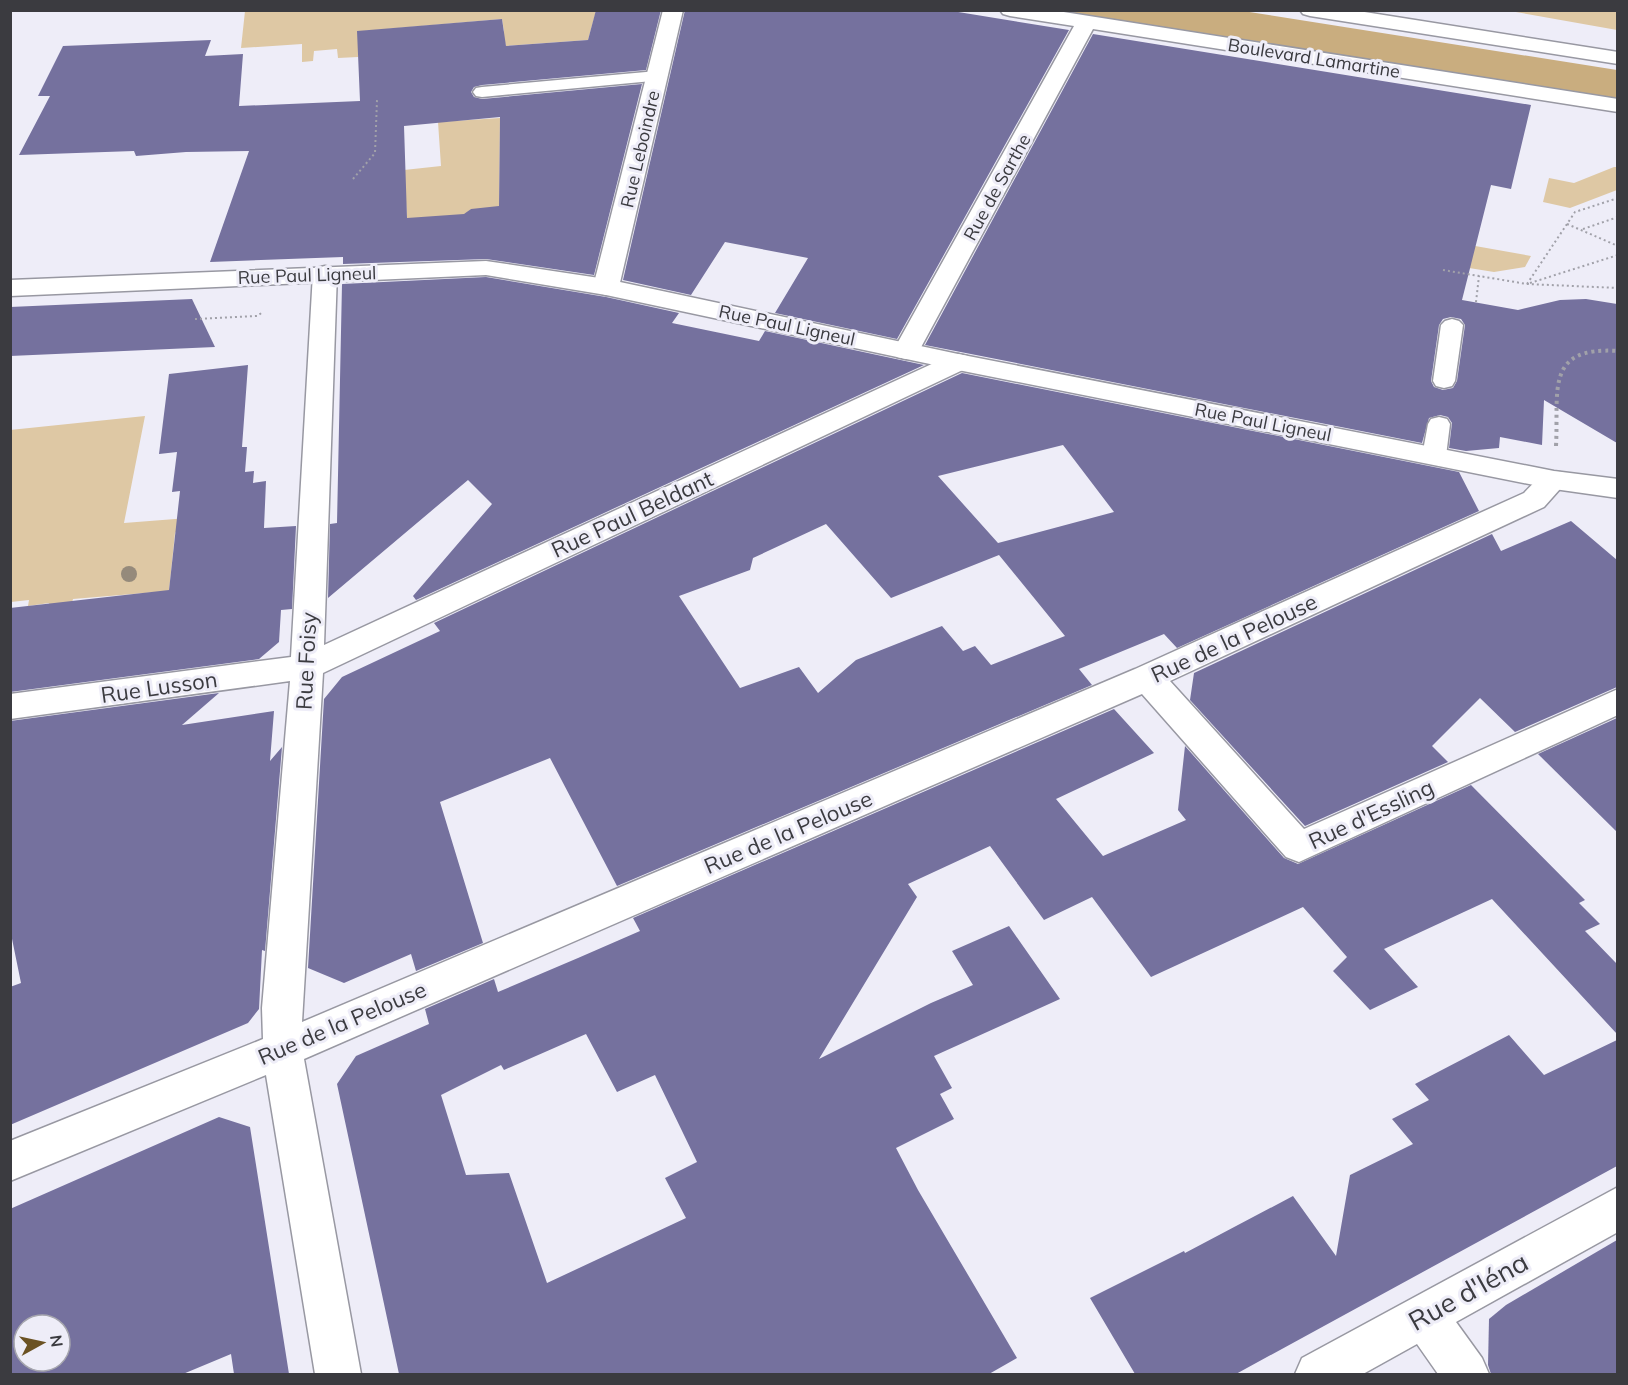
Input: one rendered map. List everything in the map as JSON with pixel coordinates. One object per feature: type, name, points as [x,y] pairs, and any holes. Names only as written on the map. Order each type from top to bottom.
[{"type":"street","name":"Rue Leboindre","points":[[606,287],[673,10]]},
{"type":"street","name":"Boulevard Lamartine","points":[[1010,10],[1617,106]]},
{"type":"street","points":[[1310,10],[1617,58]]},
{"type":"street","name":"Rue de Sarthe","points":[[906,351],[1086,23]]},
{"type":"street","name":"Rue Paul Ligneul","points":[[10,288],[486,268],[606,287],[957,362],[1554,480],[1617,489]]},
{"type":"street","name":"Rue Foisy","points":[[325,273],[307,667],[282,1008],[283,1049],[288,1092],[338,1374]]},
{"type":"street","name":"Rue Paul Beldant","points":[[307,667],[957,362]]},
{"type":"street","name":"Rue de la Pelouse","points":[[10,1161],[283,1049],[1147,678],[1534,500],[1554,480]]},
{"type":"street","name":"Rue Lusson","points":[[10,707],[307,667]]},
{"type":"street","name":"Rue d'Essling","points":[[1147,678],[1299,847],[1617,701]]},
{"type":"street","name":"Rue d'Iéna","points":[[1318,1374],[1617,1208]]},
{"type":"street","points":[[1424,1316],[1466,1374]]},
{"type":"lane","points":[[482,92],[657,76]]},
{"type":"lane","points":[[1444,381],[1452,325]]},
{"type":"lane","points":[[1434,456],[1439,424]]},
{"type":"path","points":[[353,179],[375,153],[377,100]]},
{"type":"path","points":[[1527,284],[1575,212],[1617,198]]},
{"type":"path","points":[[1583,229],[1617,217]]},
{"type":"path","points":[[1567,224],[1583,229],[1617,246]]},
{"type":"path","points":[[1527,284],[1617,255]]},
{"type":"path","points":[[1443,270],[1527,284],[1617,288]]},
{"type":"path","points":[[1554,480],[1560,372],[1565,362],[1576,355],[1592,351],[1617,351]]},
{"type":"shaded area","points":[[355,10],[355,12],[596,11],[588,40],[506,46],[502,32],[504,31],[502,19],[364,31],[363,45],[358,46],[358,57],[338,58],[337,49],[314,51],[313,61],[302,62],[302,44],[241,48],[245,11]]},
{"type":"shaded area","points":[[1046,11],[1243,11],[1617,70],[1617,101]]},
{"type":"shaded area","points":[[1510,11],[1617,11],[1617,30]]},
{"type":"shaded area","points":[[500,118],[499,210],[471,209],[466,214],[408,235],[404,170],[441,166],[438,122]]},
{"type":"shaded area","points":[[1617,167],[1617,190],[1570,208],[1543,202],[1549,178],[1574,183]]},
{"type":"shaded area","points":[[1447,241],[1531,256],[1525,267],[1494,272],[1444,264]]},
{"type":"shaded area","points":[[145,416],[124,523],[188,518],[175,533],[169,591],[73,599],[71,606],[47,609],[49,603],[28,606],[29,600],[11,602],[10,430]]},
{"type":"building","points":[[596,10],[661,10],[646,70],[482,85],[474,87],[471,92],[474,97],[482,99],[642,84],[594,275],[486,259],[343,264],[343,257],[210,262],[249,151],[136,156],[134,151],[19,155],[50,96],[38,96],[63,46],[211,40],[205,56],[243,54],[239,106],[360,101],[357,31],[502,19],[506,46],[588,40]],"holes":[[[500,117],[499,206],[471,209],[464,214],[407,218],[404,126]]]},
{"type":"building","points":[[685,10],[946,10],[1069,30],[897,339],[775,313],[808,258],[725,242],[691,295],[623,280]]},
{"type":"building","points":[[1093,34],[1531,105],[1511,189],[1491,185],[1462,300],[1518,310],[1560,300],[1586,299],[1617,304],[1617,443],[1544,400],[1542,445],[1500,437],[1499,448],[1466,451],[1449,448],[1452,423],[1448,417],[1440,415],[1429,418],[1422,443],[925,345]],"holes":[[[1451,317],[1461,319],[1465,325],[1457,381],[1453,388],[1443,390],[1434,387],[1431,381],[1439,325],[1443,319]]]},
{"type":"building","points":[[486,277],[606,297],[679,313],[672,323],[759,341],[765,331],[924,365],[416,600],[413,596],[492,504],[468,480],[328,598],[330,524],[337,523],[342,284]]},
{"type":"building","points":[[192,299],[215,347],[10,356],[10,307]]},
{"type":"building","points":[[248,365],[242,447],[247,447],[245,472],[254,471],[253,483],[266,481],[264,528],[296,526],[292,609],[281,610],[279,642],[259,659],[10,692],[10,608],[169,590],[180,491],[172,492],[177,452],[159,454],[169,374]]},
{"type":"building","points":[[962,373],[1459,472],[1479,511],[1177,648],[1164,634],[1079,669],[1092,685],[617,886],[550,758],[440,802],[483,943],[416,971],[411,954],[344,983],[308,968],[324,699],[342,677],[440,631],[434,623]],"holes":[[[1063,445],[1114,512],[998,543],[938,476]],[[826,524],[891,598],[999,555],[1065,636],[991,665],[975,646],[963,651],[942,626],[856,660],[818,693],[799,667],[740,688],[679,596],[750,570],[753,558]]]},
{"type":"building","points":[[1571,521],[1617,560],[1617,687],[1515,732],[1480,698],[1432,746],[1448,762],[1305,826],[1190,700],[1194,673],[1492,534],[1501,551]]},
{"type":"building","points":[[219,693],[182,725],[274,711],[270,761],[282,747],[265,951],[262,950],[259,1009],[248,1023],[10,1125],[10,987],[21,983],[10,929],[10,721]]},
{"type":"building","points":[[1114,709],[1154,753],[1056,799],[1103,856],[1186,820],[1178,810],[1185,746],[1284,858],[1298,864],[1471,785],[1585,900],[1579,903],[1600,924],[1585,931],[1617,964],[1617,1034],[1492,899],[1384,949],[1418,987],[1370,1010],[1333,971],[1347,957],[1303,907],[1151,977],[1092,897],[1044,920],[990,846],[908,884],[917,897],[819,1059],[931,1003],[973,985],[952,951],[1009,926],[1060,999],[934,1056],[952,1088],[940,1094],[954,1119],[896,1148],[918,1190],[1017,1358],[989,1374],[399,1374],[337,1084],[356,1056],[429,1024],[425,1009],[494,979],[498,992],[640,931],[633,918]],"holes":[[[586,1034],[617,1092],[655,1075],[697,1162],[665,1178],[686,1218],[547,1283],[509,1173],[466,1175],[441,1095],[501,1065],[504,1070]]]},
{"type":"building","points":[[1617,718],[1617,832],[1538,754]]},
{"type":"building","points":[[1509,1035],[1544,1075],[1617,1040],[1617,1166],[1236,1374],[1135,1374],[1090,1298],[1184,1251],[1185,1253],[1293,1196],[1336,1256],[1350,1175],[1413,1144],[1392,1119],[1429,1100],[1415,1084]]},
{"type":"building","points":[[219,1117],[250,1127],[289,1374],[234,1374],[231,1354],[183,1374],[10,1374],[10,1209]]},
{"type":"building","points":[[1617,1240],[1617,1374],[1491,1374],[1488,1365],[1489,1319],[1506,1305]]}]
